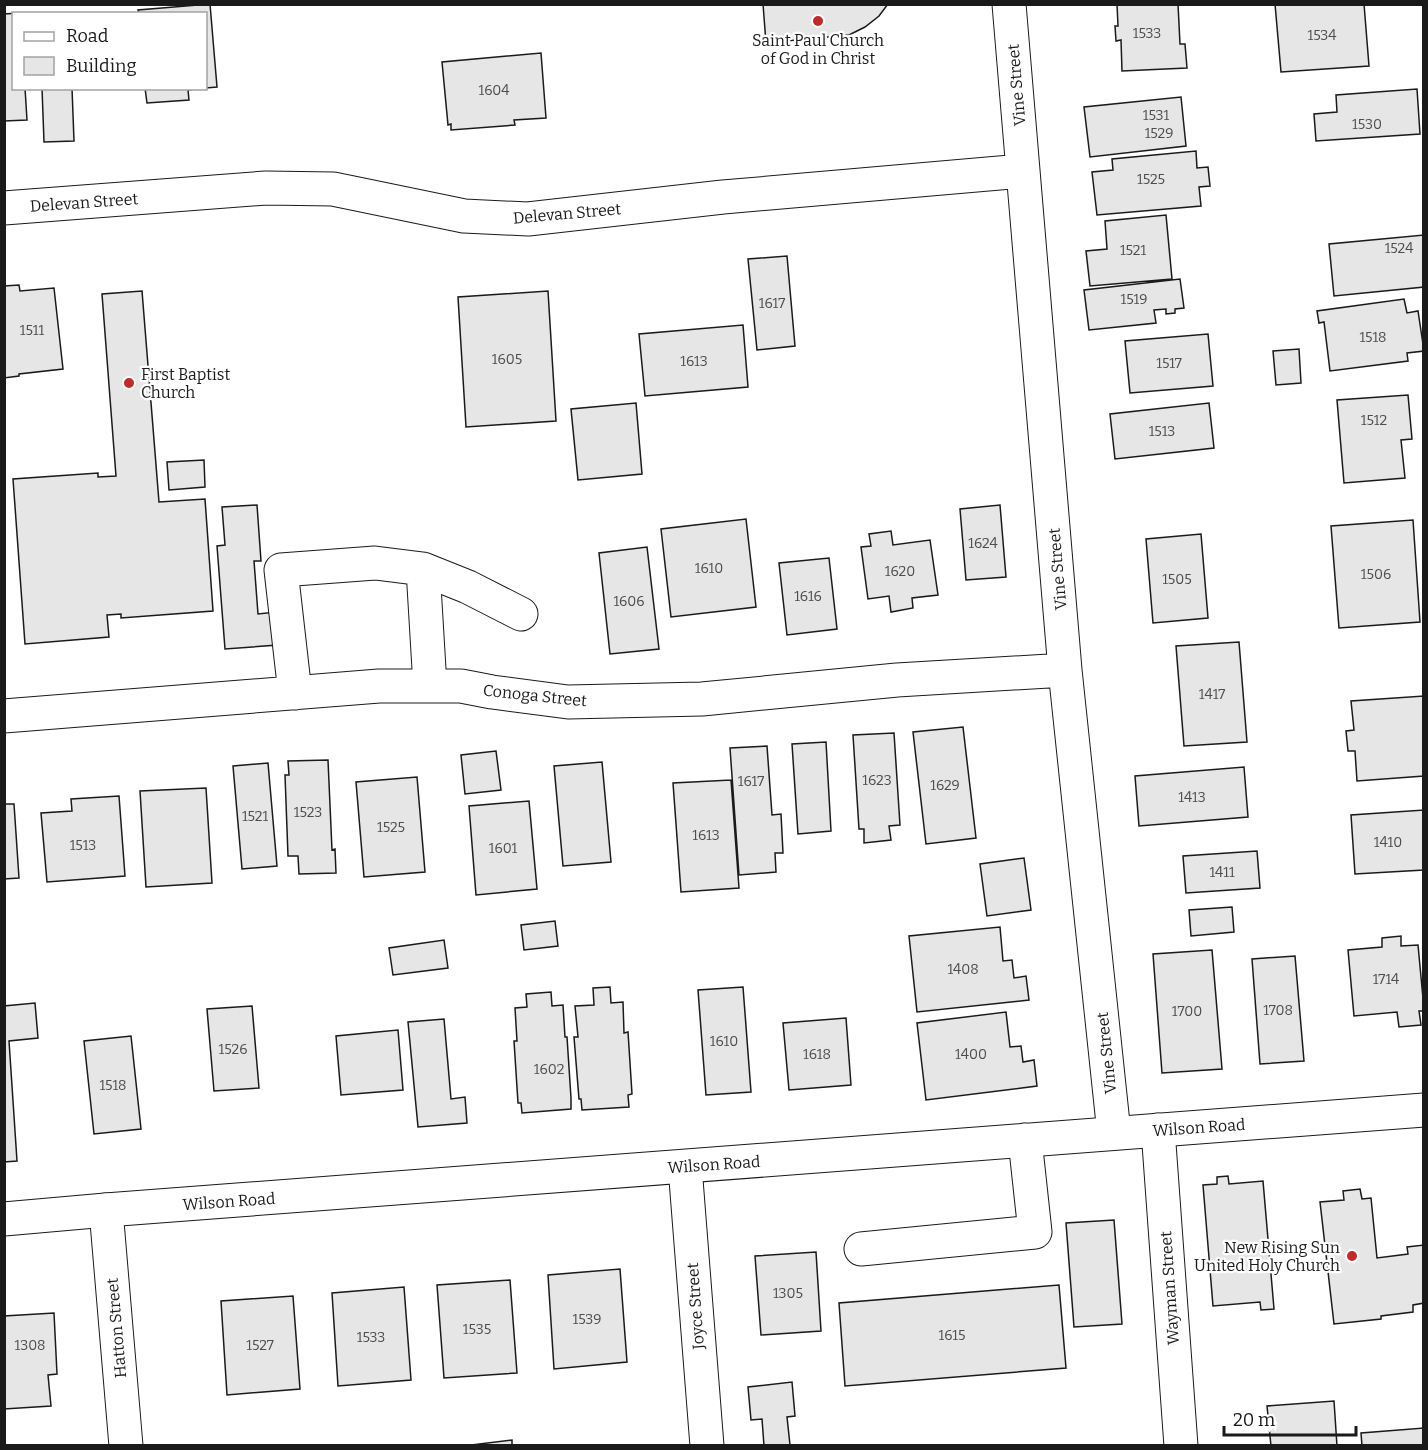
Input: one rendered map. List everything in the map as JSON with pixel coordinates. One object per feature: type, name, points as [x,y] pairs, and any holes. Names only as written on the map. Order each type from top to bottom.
[{"type":"street","name":"Vine Street","points":[[1009,4],[1065,670],[1114,1133]]},
{"type":"street","name":"Delevan Street","points":[[4,208],[266,188],[333,189],[464,216],[528,219],[723,197],[1023,171]]},
{"type":"street","points":[[295,693],[281,570],[375,562],[423,569],[468,587],[521,614]]},
{"type":"street","points":[[423,569],[430,686]]},
{"type":"street","name":"Conoga Street","points":[[4,717],[379,686],[461,686],[492,693],[568,702],[680,700],[897,680],[1065,670]]},
{"type":"street","name":"Wilson Road","points":[[4,1219],[1424,1110]]},
{"type":"street","name":"Wayman Street","points":[[1158,1130],[1181,1446]]},
{"type":"street","points":[[861,1249],[1035,1232],[1025,1140]]},
{"type":"street","name":"Joyce Street","points":[[685,1167],[707,1446]]},
{"type":"street","name":"Hatton Street","points":[[106,1210],[126,1446]]},
{"type":"building","points":[[210,4],[217,87],[207,88],[207,12],[138,12],[138,10]]},
{"type":"building","name":"Saint Paul Church of God in Christ","points":[[763,4],[888,4],[879,16],[865,27],[849,35],[766,43]]},
{"type":"building","points":[[1117,4],[1178,4],[1180,44],[1185,44],[1187,68],[1122,71],[1121,40],[1116,41]]},
{"type":"building","points":[[1275,4],[1364,4],[1369,66],[1281,72]]},
{"type":"building","points":[[12,13],[12,90],[25,90],[27,120],[4,121],[4,14]]},
{"type":"building","points":[[541,53],[546,118],[514,120],[515,125],[451,130],[451,124],[448,125],[442,62]]},
{"type":"building","points":[[1417,89],[1420,134],[1316,141],[1314,114],[1337,112],[1336,95]]},
{"type":"building","points":[[42,90],[72,90],[74,141],[44,142]]},
{"type":"building","points":[[145,90],[188,90],[189,100],[147,103]]},
{"type":"building","points":[[1181,97],[1186,146],[1090,157],[1084,107]]},
{"type":"building","points":[[1196,151],[1197,168],[1208,167],[1210,186],[1199,187],[1201,206],[1097,215],[1092,172],[1113,170],[1112,159]]},
{"type":"building","points":[[1166,215],[1172,279],[1090,286],[1086,251],[1107,249],[1105,221]]},
{"type":"building","points":[[1424,235],[1424,287],[1334,296],[1329,244]]},
{"type":"building","points":[[787,256],[795,346],[757,350],[748,259]]},
{"type":"building","points":[[1180,279],[1184,308],[1175,309],[1175,313],[1166,314],[1166,309],[1154,310],[1156,323],[1089,330],[1084,290]]},
{"type":"building","points":[[19,285],[20,291],[54,288],[63,369],[4,378],[4,286]]},
{"type":"building","name":"First Baptist Church","points":[[142,291],[159,502],[205,499],[213,611],[121,618],[121,614],[107,615],[109,637],[25,644],[13,479],[98,473],[98,477],[116,476],[102,294]]},
{"type":"building","points":[[548,291],[556,421],[466,427],[458,297]]},
{"type":"building","points":[[1404,299],[1407,313],[1418,311],[1424,351],[1407,353],[1408,361],[1330,371],[1324,322],[1319,323],[1317,311]]},
{"type":"building","points":[[743,325],[748,387],[645,396],[639,334]]},
{"type":"building","points":[[1208,334],[1213,386],[1130,393],[1125,341]]},
{"type":"building","points":[[1299,349],[1301,383],[1276,385],[1273,351]]},
{"type":"building","points":[[1408,395],[1412,439],[1401,440],[1405,478],[1344,483],[1337,400]]},
{"type":"building","points":[[636,403],[642,474],[578,480],[571,409]]},
{"type":"building","points":[[1209,403],[1214,448],[1115,459],[1110,414]]},
{"type":"building","points":[[204,460],[205,487],[169,490],[167,462]]},
{"type":"building","points":[[257,505],[261,561],[254,561],[258,614],[276,612],[278,645],[225,649],[217,546],[225,545],[222,507]]},
{"type":"building","points":[[1000,505],[1006,577],[966,580],[960,509]]},
{"type":"building","points":[[746,519],[756,607],[671,617],[661,529]]},
{"type":"building","points":[[1413,520],[1420,622],[1339,628],[1331,526]]},
{"type":"building","points":[[891,531],[893,545],[930,540],[938,595],[912,598],[913,608],[891,612],[889,596],[868,599],[861,547],[871,546],[869,534]]},
{"type":"building","points":[[1201,534],[1208,618],[1153,623],[1146,539]]},
{"type":"building","points":[[647,547],[659,649],[610,654],[599,553]]},
{"type":"building","points":[[829,558],[837,629],[787,635],[779,563]]},
{"type":"building","points":[[1239,642],[1247,742],[1184,746],[1176,646]]},
{"type":"building","points":[[1424,696],[1424,776],[1357,781],[1355,751],[1348,751],[1346,731],[1354,730],[1351,701]]},
{"type":"building","points":[[963,727],[976,838],[926,844],[913,732]]},
{"type":"building","points":[[894,733],[900,825],[889,826],[891,840],[864,843],[864,829],[859,829],[853,735]]},
{"type":"building","points":[[826,742],[831,831],[798,834],[792,744]]},
{"type":"building","points":[[767,746],[772,815],[781,814],[783,853],[775,853],[776,872],[739,875],[730,748]]},
{"type":"building","points":[[496,751],[501,790],[465,794],[461,755]]},
{"type":"building","points":[[328,760],[332,850],[335,849],[336,873],[299,874],[298,856],[288,856],[285,775],[289,775],[288,761]]},
{"type":"building","points":[[602,762],[611,862],[563,866],[554,766]]},
{"type":"building","points":[[268,763],[277,866],[242,869],[233,766]]},
{"type":"building","points":[[1244,767],[1248,817],[1139,826],[1135,776]]},
{"type":"building","points":[[417,777],[425,872],[364,877],[356,782]]},
{"type":"building","points":[[731,780],[739,888],[681,892],[673,783]]},
{"type":"building","points":[[206,788],[212,883],[146,887],[140,791]]},
{"type":"building","points":[[119,796],[125,876],[47,882],[41,813],[72,811],[71,799]]},
{"type":"building","points":[[529,801],[537,889],[476,895],[469,806]]},
{"type":"building","points":[[4,804],[14,804],[19,878],[4,879]]},
{"type":"building","points":[[1424,810],[1424,870],[1355,874],[1351,815]]},
{"type":"building","points":[[1257,851],[1260,888],[1186,893],[1183,856]]},
{"type":"building","points":[[1024,858],[1031,910],[987,916],[980,864]]},
{"type":"building","points":[[1232,907],[1234,932],[1191,936],[1189,910]]},
{"type":"building","points":[[555,921],[558,946],[524,950],[521,925]]},
{"type":"building","points":[[1000,927],[1003,961],[1012,960],[1014,978],[1026,976],[1029,1000],[917,1012],[909,936]]},
{"type":"building","points":[[1401,936],[1401,946],[1418,945],[1424,1009],[1424,1011],[1419,1011],[1421,1025],[1399,1027],[1397,1012],[1354,1016],[1348,950],[1382,947],[1382,938]]},
{"type":"building","points":[[444,940],[448,968],[393,975],[389,948]]},
{"type":"building","points":[[1212,950],[1222,1069],[1162,1073],[1153,954]]},
{"type":"building","points":[[1295,956],[1304,1061],[1260,1064],[1252,959]]},
{"type":"building","points":[[610,987],[611,1003],[623,1002],[624,1033],[628,1032],[632,1094],[628,1095],[629,1107],[582,1110],[574,1037],[578,1037],[575,1006],[594,1005],[593,988]]},
{"type":"building","points":[[743,987],[751,1092],[706,1095],[698,990]]},
{"type":"building","points":[[551,992],[552,1006],[563,1005],[571,1109],[522,1113],[521,1103],[518,1103],[514,1041],[517,1041],[515,1008],[527,1007],[526,994]]},
{"type":"building","points":[[35,1003],[38,1038],[9,1041],[17,1161],[4,1162],[4,1006]]},
{"type":"building","points":[[252,1006],[259,1088],[214,1091],[207,1009]]},
{"type":"building","points":[[1006,1012],[1010,1047],[1021,1046],[1023,1062],[1034,1060],[1037,1086],[926,1100],[917,1023]]},
{"type":"building","points":[[846,1018],[851,1085],[789,1090],[783,1023]]},
{"type":"building","points":[[444,1019],[451,1099],[465,1097],[467,1123],[418,1127],[408,1022]]},
{"type":"building","points":[[398,1030],[403,1090],[341,1095],[336,1036]]},
{"type":"building","points":[[131,1036],[141,1129],[94,1134],[84,1041]]},
{"type":"building","points":[[1228,1176],[1229,1184],[1263,1181],[1274,1309],[1261,1310],[1260,1302],[1213,1306],[1203,1185],[1217,1184],[1217,1177]]},
{"type":"building","name":"New Rising Sun United Holy Church","points":[[1360,1189],[1362,1199],[1371,1198],[1377,1258],[1408,1254],[1407,1247],[1424,1245],[1424,1303],[1413,1305],[1413,1312],[1381,1316],[1381,1319],[1334,1324],[1320,1202],[1344,1200],[1343,1191]]},
{"type":"building","points":[[1114,1220],[1122,1324],[1074,1327],[1066,1223]]},
{"type":"building","points":[[816,1252],[821,1331],[761,1335],[755,1256]]},
{"type":"building","points":[[620,1269],[627,1362],[554,1369],[548,1275]]},
{"type":"building","points":[[510,1280],[517,1373],[444,1378],[437,1285]]},
{"type":"building","points":[[1059,1285],[1066,1368],[845,1386],[839,1303]]},
{"type":"building","points":[[404,1287],[411,1380],[338,1386],[332,1293]]},
{"type":"building","points":[[293,1296],[300,1389],[227,1395],[221,1301]]},
{"type":"building","points":[[54,1313],[57,1374],[48,1375],[51,1406],[4,1409],[4,1316]]},
{"type":"building","points":[[792,1382],[795,1416],[787,1417],[790,1445],[764,1446],[762,1419],[751,1420],[748,1387]]},
{"type":"building","points":[[1334,1401],[1337,1446],[1271,1446],[1267,1406]]},
{"type":"building","points":[[1424,1428],[1424,1446],[1362,1446],[1361,1433]]},
{"type":"building","points":[[512,1440],[512,1446],[463,1446]]},
{"type":"place","name":"Saint Paul Church of God in Christ","points":[[818,21]]},
{"type":"place","name":"First Baptist Church","points":[[129,383]]},
{"type":"place","name":"New Rising Sun United Holy Church","points":[[1352,1256]]}]
